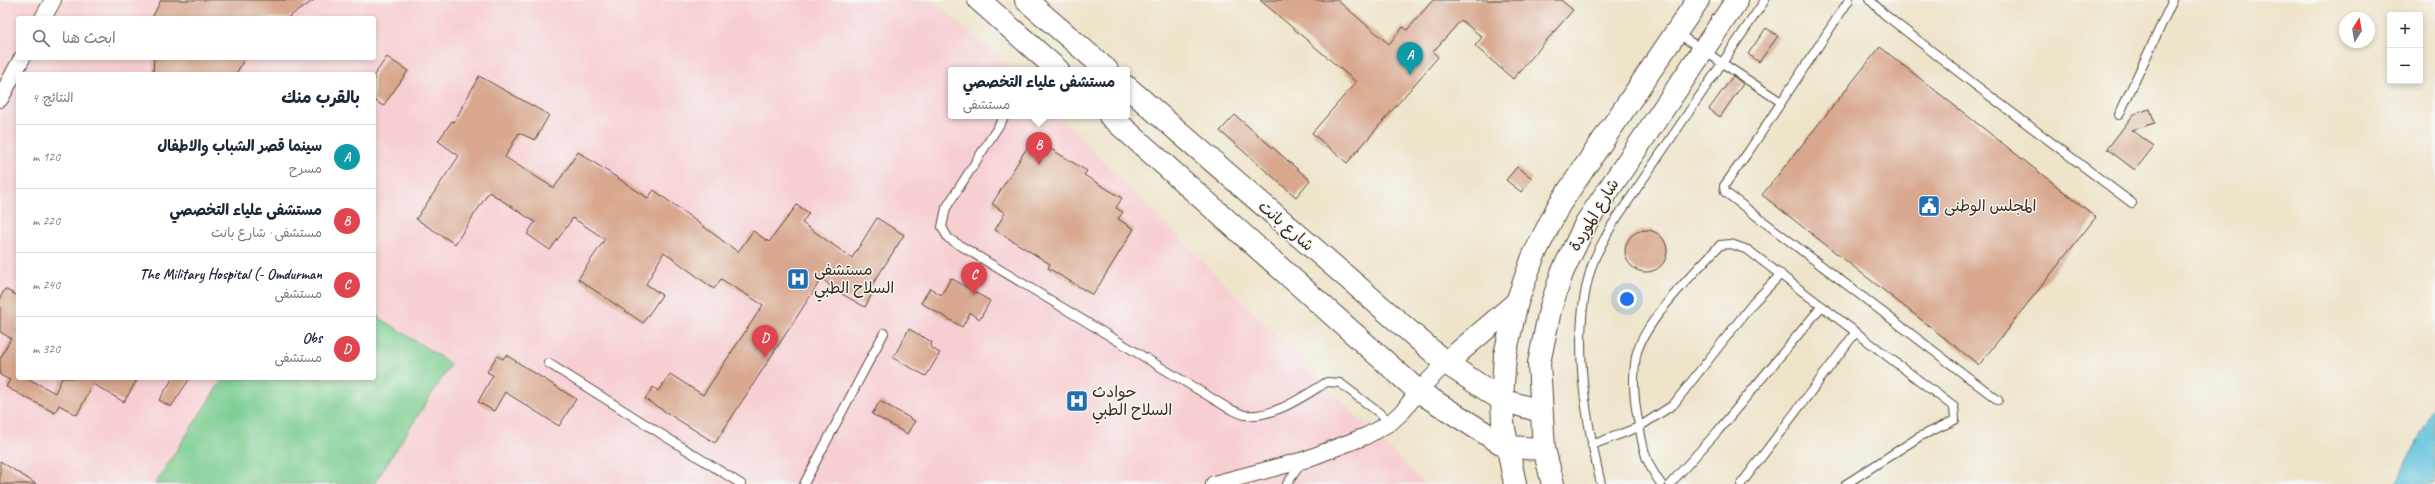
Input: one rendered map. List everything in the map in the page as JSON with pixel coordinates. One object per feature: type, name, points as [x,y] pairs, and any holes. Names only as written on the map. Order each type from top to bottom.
[{"type":"main road","points":[[979,0],[1049,67]]},
{"type":"main road","points":[[1026,0],[1104,67]]},
{"type":"main road","name":"شارع الموردة","points":[[1515,484],[1507,448],[1502,400],[1505,355],[1517,302],[1533,257],[1559,205],[1698,0]]},
{"type":"main road","name":"شارع الموردة","points":[[1553,484],[1544,449],[1540,411],[1539,363],[1550,310],[1562,273],[1575,243],[1586,223],[1738,0]]},
{"type":"main road","name":"شارع بانت","points":[[1130,90],[1446,363],[1502,400],[1540,411]]},
{"type":"main road","points":[[1113,119],[1418,391],[1507,448],[1544,449]]},
{"type":"main road","points":[[1446,363],[1517,302]]},
{"type":"street","points":[[44,16],[53,0]]},
{"type":"street","points":[[0,100],[21,60]]},
{"type":"street","points":[[1214,484],[1304,460],[1366,436],[1391,422],[1404,410],[1418,391],[1446,363]]},
{"type":"lane","points":[[1601,484],[1592,445],[1581,343],[1581,318],[1594,261],[1612,225],[1722,61],[1765,0]]},
{"type":"lane","points":[[1849,0],[1782,102],[1724,186],[1724,192],[1998,400]]},
{"type":"lane","points":[[1870,0],[1884,14],[2132,203]]},
{"type":"lane","points":[[2119,115],[2173,0]]},
{"type":"lane","points":[[1676,32],[1704,49],[1782,102]]},
{"type":"lane","points":[[1003,119],[946,208],[942,227],[948,238],[1221,404],[1244,415],[1258,415],[1278,409],[1327,382],[1334,381],[1340,383],[1391,422]]},
{"type":"lane","points":[[1661,484],[1649,467],[1634,402],[1636,355],[1641,341],[1652,323],[1720,245],[1731,244],[1748,250],[1781,274],[1954,407],[1956,413],[1955,420],[1919,436],[1846,484]]},
{"type":"lane","points":[[1592,445],[1639,427],[1673,406],[1753,303],[1781,274]]},
{"type":"lane","points":[[1670,484],[1717,432],[1822,306]]},
{"type":"lane","points":[[1741,484],[1856,332]]},
{"type":"lane","points":[[804,484],[884,333]]},
{"type":"lane","points":[[548,363],[741,484]]},
{"type":"lane","points":[[1287,484],[1304,460]]},
{"type":"shaded area","name":"مستشفى السلاح الطبي","points":[[0,0],[934,0],[1008,67],[948,67],[948,119],[1061,119],[1424,484],[0,484]]},
{"type":"green space","points":[[376,315],[451,364],[374,484],[155,484],[222,380],[376,380]]},
{"type":"water","points":[[2435,406],[2435,484],[2396,484]]},
{"type":"building","points":[[161,0],[314,0],[290,16],[153,16]]},
{"type":"building","points":[[1260,0],[1337,0],[1389,44],[1403,27],[1407,30],[1433,0],[1561,0],[1573,10],[1513,79],[1475,46],[1482,37],[1461,20],[1433,52],[1438,57],[1347,163],[1312,133],[1356,82]]},
{"type":"building","points":[[1766,28],[1778,36],[1759,62],[1748,54]]},
{"type":"building","name":"المجلس الوطنى","points":[[1880,47],[2096,217],[1979,365],[1762,195]]},
{"type":"building","points":[[387,57],[408,71],[383,106],[376,101],[376,72]]},
{"type":"building","points":[[154,60],[244,60],[237,72],[153,72]]},
{"type":"building","points":[[479,76],[549,115],[535,140],[519,133],[505,157],[554,188],[578,152],[648,198],[654,190],[738,252],[753,231],[769,242],[797,205],[809,213],[802,223],[852,258],[877,218],[904,235],[869,290],[873,292],[865,307],[833,289],[822,278],[715,443],[645,399],[653,387],[658,391],[670,374],[703,395],[763,305],[721,279],[714,289],[664,252],[646,284],[662,295],[643,323],[578,279],[605,239],[573,218],[550,250],[527,234],[535,222],[489,192],[455,244],[416,219],[459,156],[438,141],[452,121],[454,122]]},
{"type":"building","points":[[1733,76],[1743,84],[1720,117],[1709,109]]},
{"type":"building","points":[[2150,109],[2155,123],[2132,130],[2154,146],[2135,170],[2107,149],[2134,114]]},
{"type":"building","points":[[1235,115],[1310,180],[1296,197],[1220,131]]},
{"type":"building","points":[[1033,138],[1087,171],[1084,175],[1122,198],[1116,208],[1123,212],[1118,219],[1134,229],[1093,295],[1048,268],[1050,264],[995,230],[1005,213],[992,204]]},
{"type":"building","points":[[1517,167],[1532,178],[1521,192],[1506,180]]},
{"type":"building","points":[[1646,230],[1661,236],[1667,251],[1661,266],[1646,272],[1631,266],[1625,251],[1631,236]]},
{"type":"building","points":[[951,278],[990,301],[980,319],[970,313],[962,327],[921,303],[930,288],[941,295]]},
{"type":"building","points":[[5,289],[16,295],[16,380],[31,380],[55,393],[61,380],[137,380],[124,402],[93,384],[77,415],[59,405],[55,413],[6,387],[10,380],[0,375],[0,359],[11,338],[0,332],[0,298]]},
{"type":"building","points":[[909,329],[932,342],[930,347],[940,353],[926,376],[893,358]]},
{"type":"building","points":[[506,355],[576,399],[559,426],[505,392],[494,411],[478,402],[493,375],[487,372],[497,356],[503,359]]},
{"type":"building","points":[[172,380],[189,380],[171,407],[159,400]]},
{"type":"building","points":[[880,401],[915,421],[907,434],[872,414]]},
{"type":"building","points":[[0,461],[36,484],[0,484]]},
{"type":"place","name":"سينما قصر الشباب والاطفال","points":[[1410,75]]},
{"type":"place","name":"مستشفى علياء التخصصي","points":[[1039,165]]},
{"type":"place","name":"المجلس الوطنى","points":[[1929,206]]},
{"type":"place","name":"مستشفى السلاح الطبي","points":[[798,279]]},
{"type":"place","name":"The Military Hospital (- Omdurman","points":[[974,295]]},
{"type":"place","name":"Obs","points":[[765,358]]},
{"type":"place","name":"حوادث السلاح الطبي","points":[[1077,401]]}]
